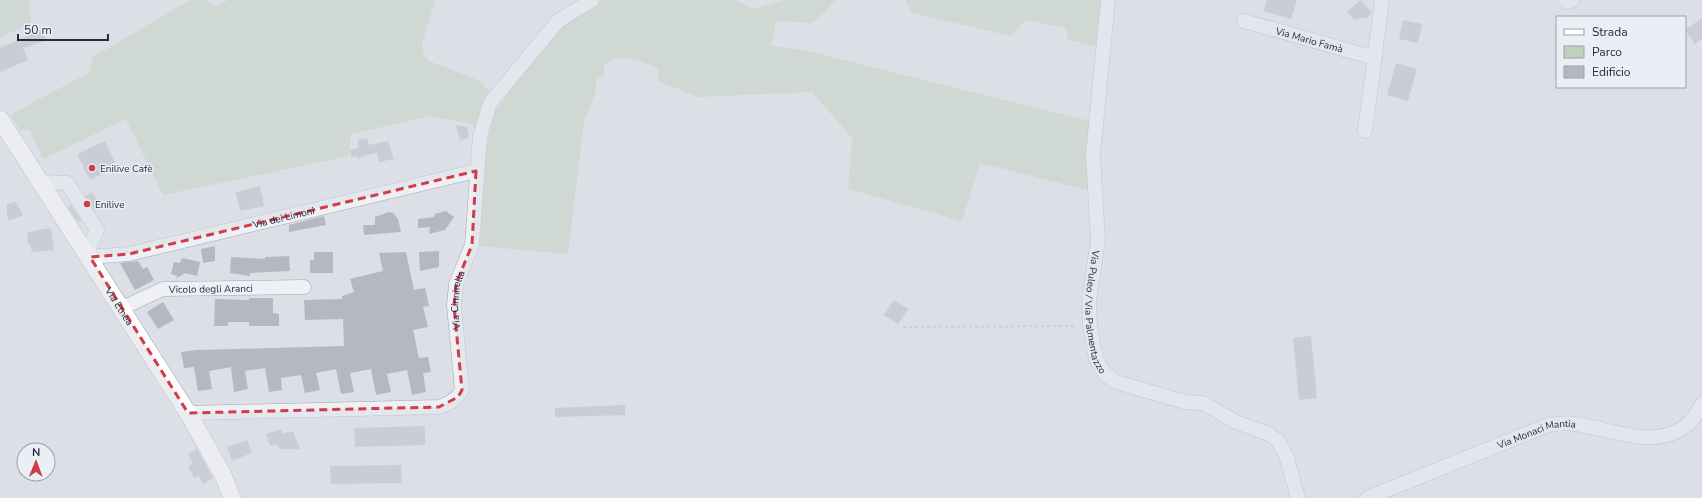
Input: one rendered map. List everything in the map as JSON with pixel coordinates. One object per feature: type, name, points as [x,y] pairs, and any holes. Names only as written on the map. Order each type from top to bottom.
[{"type":"main road","name":"Via Etnea","points":[[0,119],[88,254],[188,413],[223,475],[232,498]]},
{"type":"street","name":"Via Cinnirella","points":[[188,413],[439,407],[455,400],[462,390],[454,306],[456,284],[472,245],[476,171],[480,136],[490,104],[558,20],[592,0]]},
{"type":"street","name":"Via Puleo / Via Palmentazzo","points":[[1108,0],[1093,155],[1098,240],[1085,326],[1096,359],[1105,374],[1116,382],[1184,402],[1203,403],[1236,422],[1269,434],[1278,441],[1286,456],[1298,498]]},
{"type":"street","points":[[1365,131],[1382,0]]},
{"type":"street","points":[[1565,0],[1567,2],[1572,0]]},
{"type":"street","name":"Via Mario Famà","points":[[1244,21],[1375,58]]},
{"type":"street","name":"Via dei Limoni","points":[[88,254],[130,254],[476,171]]},
{"type":"street","name":"Vicolo degli Aranci","points":[[122,308],[163,289],[304,287]]},
{"type":"street","name":"Via Monaci Mantia","points":[[1367,498],[1548,425],[1564,422],[1581,424],[1630,436],[1650,438],[1665,436],[1679,430],[1692,420],[1702,404]]},
{"type":"path","points":[[903,327],[1085,326]]},
{"type":"highlighted area","points":[[476,171],[472,245],[456,284],[454,306],[462,390],[458,397],[439,407],[188,413],[90,257],[129,254]]},
{"type":"green space","points":[[0,0],[29,0],[31,24],[0,37]]},
{"type":"green space","points":[[190,0],[207,0],[216,6],[228,0],[435,0],[422,44],[423,53],[429,61],[480,81],[489,91],[485,99],[478,130],[471,124],[430,116],[351,134],[349,156],[163,195],[126,119],[43,159],[30,130],[20,130],[10,115],[90,72],[93,57]]},
{"type":"green space","points":[[602,0],[736,0],[753,9],[785,0],[835,0],[825,12],[812,23],[776,21],[771,46],[804,50],[1090,121],[1091,191],[980,163],[962,221],[848,189],[852,138],[812,92],[699,97],[658,81],[658,68],[624,58],[610,61],[603,65],[605,76],[596,79],[596,91],[584,121],[568,254],[480,246],[484,169],[491,120],[497,108],[506,98],[513,85],[562,26]]},
{"type":"green space","points":[[905,0],[1103,0],[1096,46],[1068,40],[1066,28],[1026,20],[1011,36],[912,13]]},
{"type":"building","points":[[1267,0],[1297,0],[1291,19],[1263,11]]},
{"type":"building","points":[[1361,0],[1372,13],[1365,19],[1363,17],[1354,20],[1347,11]]},
{"type":"building","points":[[1702,18],[1702,39],[1695,44],[1686,29]]},
{"type":"building","points":[[1403,20],[1422,24],[1418,43],[1399,39]]},
{"type":"building","points":[[45,31],[45,41],[23,48],[28,60],[0,72],[0,48],[37,32]]},
{"type":"building","points":[[1396,63],[1417,69],[1408,101],[1387,95]]},
{"type":"building","points":[[456,125],[467,127],[469,138],[460,140]]},
{"type":"building","points":[[367,138],[369,145],[388,141],[394,159],[379,162],[377,153],[366,155],[358,159],[358,156],[351,157],[350,150],[358,148],[358,140]]},
{"type":"building","points":[[105,141],[117,167],[90,180],[77,154]]},
{"type":"building","points":[[260,186],[264,206],[240,211],[236,192]]},
{"type":"building","points":[[92,192],[102,206],[95,211],[85,196]]},
{"type":"building","points":[[16,202],[23,215],[9,221],[7,215],[7,204]]},
{"type":"building","points":[[71,205],[81,220],[78,222],[68,207]]},
{"type":"building","points":[[446,211],[454,217],[445,230],[429,234],[430,227],[418,228],[418,219],[434,217],[435,214]]},
{"type":"building","points":[[389,212],[393,213],[398,219],[401,232],[364,235],[363,225],[375,225],[375,217]]},
{"type":"building","points":[[324,216],[326,225],[289,232],[289,225]]},
{"type":"building","points":[[51,228],[54,250],[32,252],[30,244],[28,244],[27,232]]},
{"type":"building","points":[[215,246],[215,261],[203,263],[201,249]]},
{"type":"building","points":[[439,251],[439,267],[420,271],[419,252]]},
{"type":"building","points":[[314,252],[333,252],[333,273],[310,273],[310,260],[314,260]]},
{"type":"building","points":[[406,252],[414,290],[425,288],[429,306],[423,307],[428,327],[413,330],[419,358],[428,357],[431,372],[423,373],[426,392],[412,395],[407,370],[387,374],[391,392],[376,395],[371,369],[350,373],[354,392],[341,394],[336,369],[316,373],[320,390],[305,393],[301,375],[281,378],[282,390],[269,392],[265,368],[245,371],[248,389],[234,392],[231,367],[209,371],[212,389],[198,391],[194,367],[184,368],[181,352],[196,350],[344,346],[343,319],[305,320],[304,300],[342,299],[342,296],[354,292],[350,279],[383,271],[379,253]]},
{"type":"building","points":[[289,256],[290,271],[250,273],[250,276],[230,273],[231,257],[265,259],[265,257]]},
{"type":"building","points":[[182,258],[200,262],[197,276],[185,273],[177,278],[177,276],[171,274],[174,262],[180,263]]},
{"type":"building","points":[[138,261],[143,269],[147,267],[154,280],[135,290],[120,263]]},
{"type":"building","points":[[249,298],[273,298],[273,313],[279,314],[279,326],[249,326],[249,322],[228,322],[228,326],[214,326],[215,299],[249,300]]},
{"type":"building","points":[[894,300],[908,309],[898,324],[884,315]]},
{"type":"building","points":[[163,302],[174,320],[158,329],[147,312]]},
{"type":"building","points":[[1311,336],[1317,398],[1299,400],[1293,338]]},
{"type":"building","points":[[625,405],[625,415],[555,417],[555,408]]},
{"type":"building","points":[[425,426],[425,445],[355,447],[354,428]]},
{"type":"building","points":[[281,429],[283,434],[293,431],[300,449],[279,449],[277,444],[270,446],[266,434]]},
{"type":"building","points":[[247,440],[252,453],[232,461],[227,447]]},
{"type":"building","points":[[197,449],[213,478],[203,484],[199,476],[194,478],[188,467],[193,464],[188,454]]},
{"type":"building","points":[[401,465],[402,483],[331,484],[330,466]]},
{"type":"place","name":"Enilive Cafè","points":[[92,168]]},
{"type":"place","name":"Enilive","points":[[87,204]]}]
